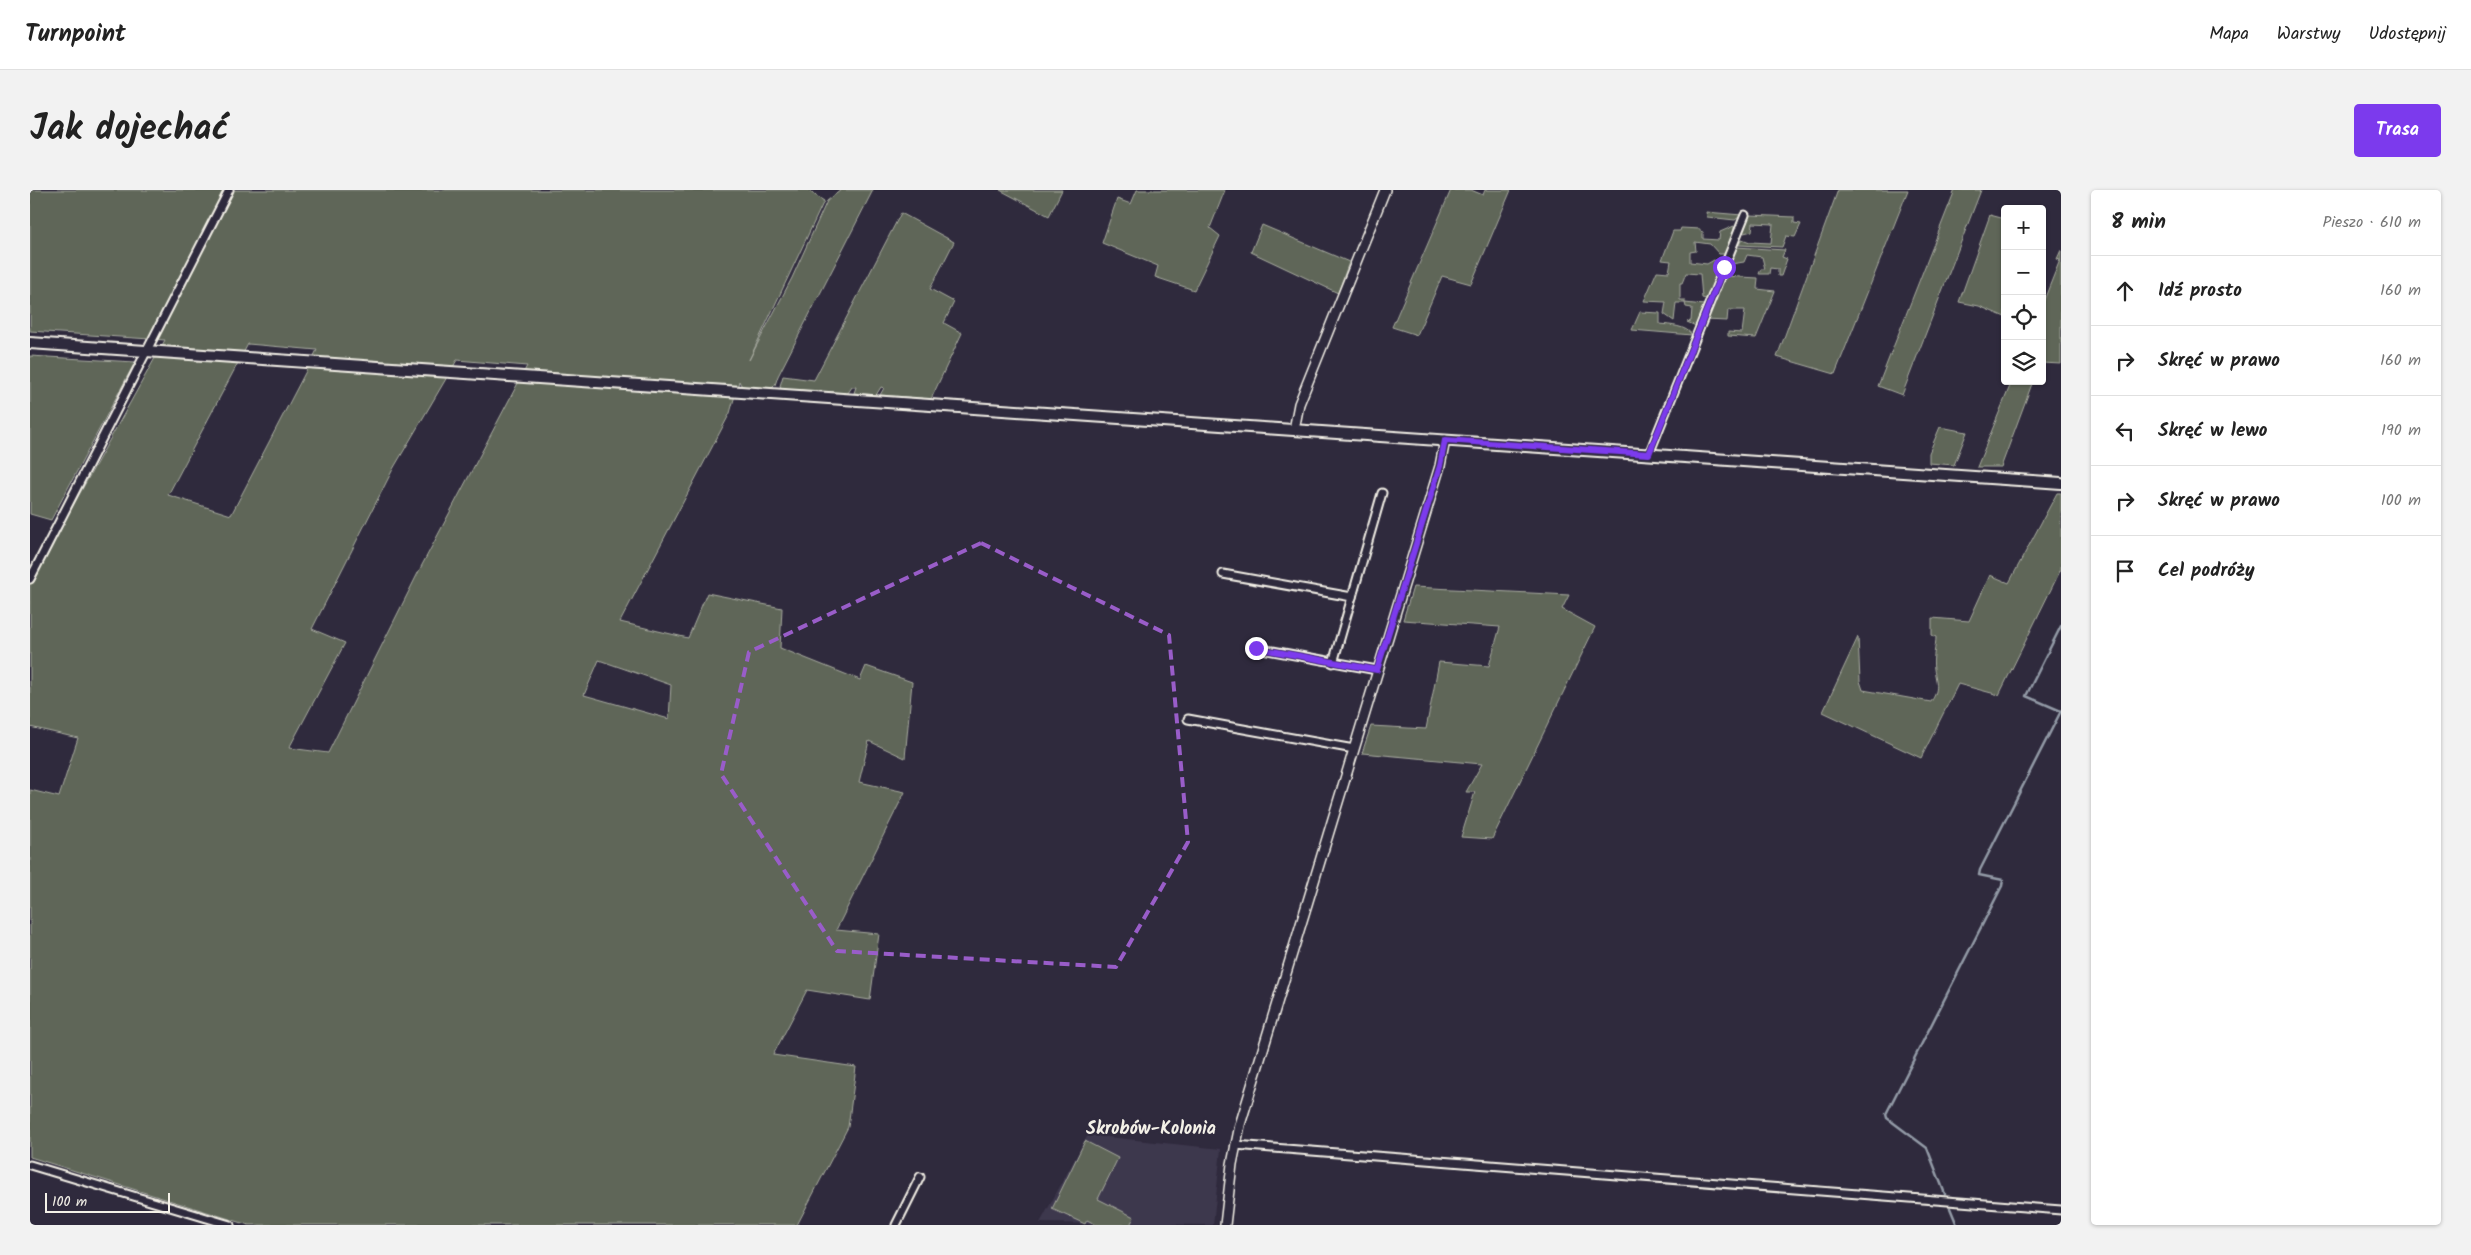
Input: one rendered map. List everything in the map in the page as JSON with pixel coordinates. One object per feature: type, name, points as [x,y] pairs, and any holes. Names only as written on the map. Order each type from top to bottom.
[{"type":"main road","points":[[30,343],[2061,483]]},
{"type":"street","points":[[30,579],[229,190]]},
{"type":"street","points":[[1294,430],[1299,404],[1385,190]]},
{"type":"street","points":[[1649,454],[1745,215]]},
{"type":"street","points":[[1225,1225],[1235,1145],[1440,466],[1445,440]]},
{"type":"street","points":[[1333,663],[1382,493]]},
{"type":"street","points":[[1223,574],[1352,597]]},
{"type":"street","points":[[1256,648],[1377,670]]},
{"type":"street","points":[[1188,719],[1354,749]]},
{"type":"street","points":[[1235,1145],[2061,1210]]},
{"type":"street","points":[[30,1165],[230,1225]]},
{"type":"street","points":[[896,1225],[920,1177]]},
{"type":"highlighted area","points":[[981,543],[1169,635],[1188,842],[1116,967],[837,951],[721,774],[749,652]]},
{"type":"shaded area","points":[[1088,1135],[1221,1149],[1213,1225],[1040,1223]]},
{"type":"green space","points":[[30,190],[807,190],[824,201],[749,360],[792,278],[827,201],[841,190],[873,190],[775,385],[772,388],[746,387],[741,385],[739,381],[730,413],[620,622],[688,638],[707,593],[782,608],[780,648],[860,680],[866,666],[912,682],[905,758],[869,741],[859,782],[905,792],[836,930],[879,934],[870,1000],[807,990],[773,1055],[856,1067],[848,1127],[797,1225],[249,1225],[30,1157],[30,790],[59,797],[78,738],[30,727],[30,583],[165,340],[30,331]],"holes":[[[248,344],[317,350],[231,515],[168,495]],[[457,360],[527,366],[421,567],[328,753],[289,748],[345,643],[312,629],[393,469]],[[599,660],[671,685],[669,719],[584,695]]]},
{"type":"green space","points":[[1000,190],[1062,190],[1049,216]]},
{"type":"green space","points":[[1137,190],[1225,190],[1210,228],[1220,236],[1194,290],[1155,277],[1158,266],[1102,243],[1117,199],[1131,204]]},
{"type":"green space","points":[[1451,190],[1471,190],[1483,195],[1485,190],[1511,190],[1471,284],[1442,276],[1417,335],[1392,327]]},
{"type":"green space","points":[[1838,190],[1908,190],[1835,374],[1777,357]]},
{"type":"green space","points":[[1955,190],[1981,190],[1902,395],[1878,386]]},
{"type":"green space","points":[[1706,212],[1742,215],[1735,220],[1707,217]]},
{"type":"green space","points":[[901,213],[954,242],[930,289],[954,302],[944,323],[962,333],[931,399],[880,395],[884,388],[881,387],[876,395],[854,393],[856,387],[852,387],[848,393],[781,389],[783,376],[814,380]]},
{"type":"green space","points":[[1750,215],[1794,217],[1794,223],[1801,224],[1795,237],[1786,236],[1782,247],[1739,245],[1742,239],[1750,242],[1771,243],[1773,224],[1753,223],[1752,231],[1744,233],[1742,231]]},
{"type":"green space","points":[[1990,215],[2001,218],[2001,315],[1979,306],[1959,302]]},
{"type":"green space","points":[[1262,225],[1349,262],[1338,293],[1251,252]]},
{"type":"green space","points":[[1734,226],[1725,254],[1719,254],[1710,244],[1695,242],[1696,251],[1690,252],[1690,262],[1707,264],[1714,260],[1721,264],[1706,299],[1702,298],[1700,274],[1686,273],[1682,283],[1680,283],[1680,300],[1685,300],[1685,303],[1676,303],[1674,321],[1664,314],[1666,302],[1644,301],[1657,271],[1669,272],[1671,261],[1662,260],[1673,231],[1680,231],[1681,228],[1700,229],[1703,232],[1703,239],[1719,240],[1720,232]]},
{"type":"green space","points":[[1736,247],[1785,250],[1782,257],[1787,259],[1781,276],[1778,276],[1778,269],[1770,268],[1769,274],[1759,274],[1761,269],[1765,269],[1762,257],[1747,255],[1744,262],[1731,264],[1730,261]]},
{"type":"green space","points":[[2061,250],[2061,364],[2046,363],[2046,295],[2060,260],[2057,259]]},
{"type":"green space","points":[[1723,276],[1758,278],[1757,289],[1775,291],[1756,338],[1728,336],[1728,332],[1742,333],[1745,310],[1728,310],[1727,321],[1705,320]]},
{"type":"green space","points":[[1685,303],[1704,305],[1696,326],[1687,322],[1691,321],[1692,308],[1686,307]]},
{"type":"green space","points":[[1640,312],[1660,313],[1660,324],[1682,328],[1692,335],[1632,330]]},
{"type":"green space","points":[[30,356],[135,362],[51,520],[30,514]]},
{"type":"green space","points":[[2010,385],[2032,385],[2001,467],[1977,467]]},
{"type":"green space","points":[[1940,427],[1967,432],[1954,465],[1929,463],[1929,453]]},
{"type":"green space","points":[[2057,493],[2061,493],[2061,569],[1999,695],[1958,684],[1921,758],[1823,712],[1858,637],[1860,681],[1863,690],[1931,702],[1936,693],[1937,685],[1934,665],[1936,637],[1932,635],[1932,618],[1969,621],[1990,575],[2009,583]]},
{"type":"green space","points":[[1413,587],[1569,595],[1562,609],[1595,627],[1492,839],[1461,837],[1475,792],[1466,792],[1482,764],[1362,753],[1371,726],[1426,729],[1439,662],[1489,666],[1500,627],[1403,620]]},
{"type":"green space","points":[[1085,1141],[1118,1158],[1098,1199],[1134,1217],[1130,1225],[1097,1225],[1087,1220],[1085,1224],[1052,1209]]},
{"type":"waterway","points":[[2061,626],[2026,696],[2061,711]]},
{"type":"waterway","points":[[1945,1194],[1927,1148],[1887,1118],[1886,1114],[2002,886],[2003,880],[1979,875],[1980,870],[2061,711]]},
{"type":"waterway","points":[[1950,1208],[1957,1225]]},
{"type":"district","name":"Skrobów-Kolonia","points":[[1151,1129]]},
{"type":"route","points":[[1256,648],[1278,654],[1377,670],[1440,466],[1445,440],[1649,454],[1724,267]]}]
